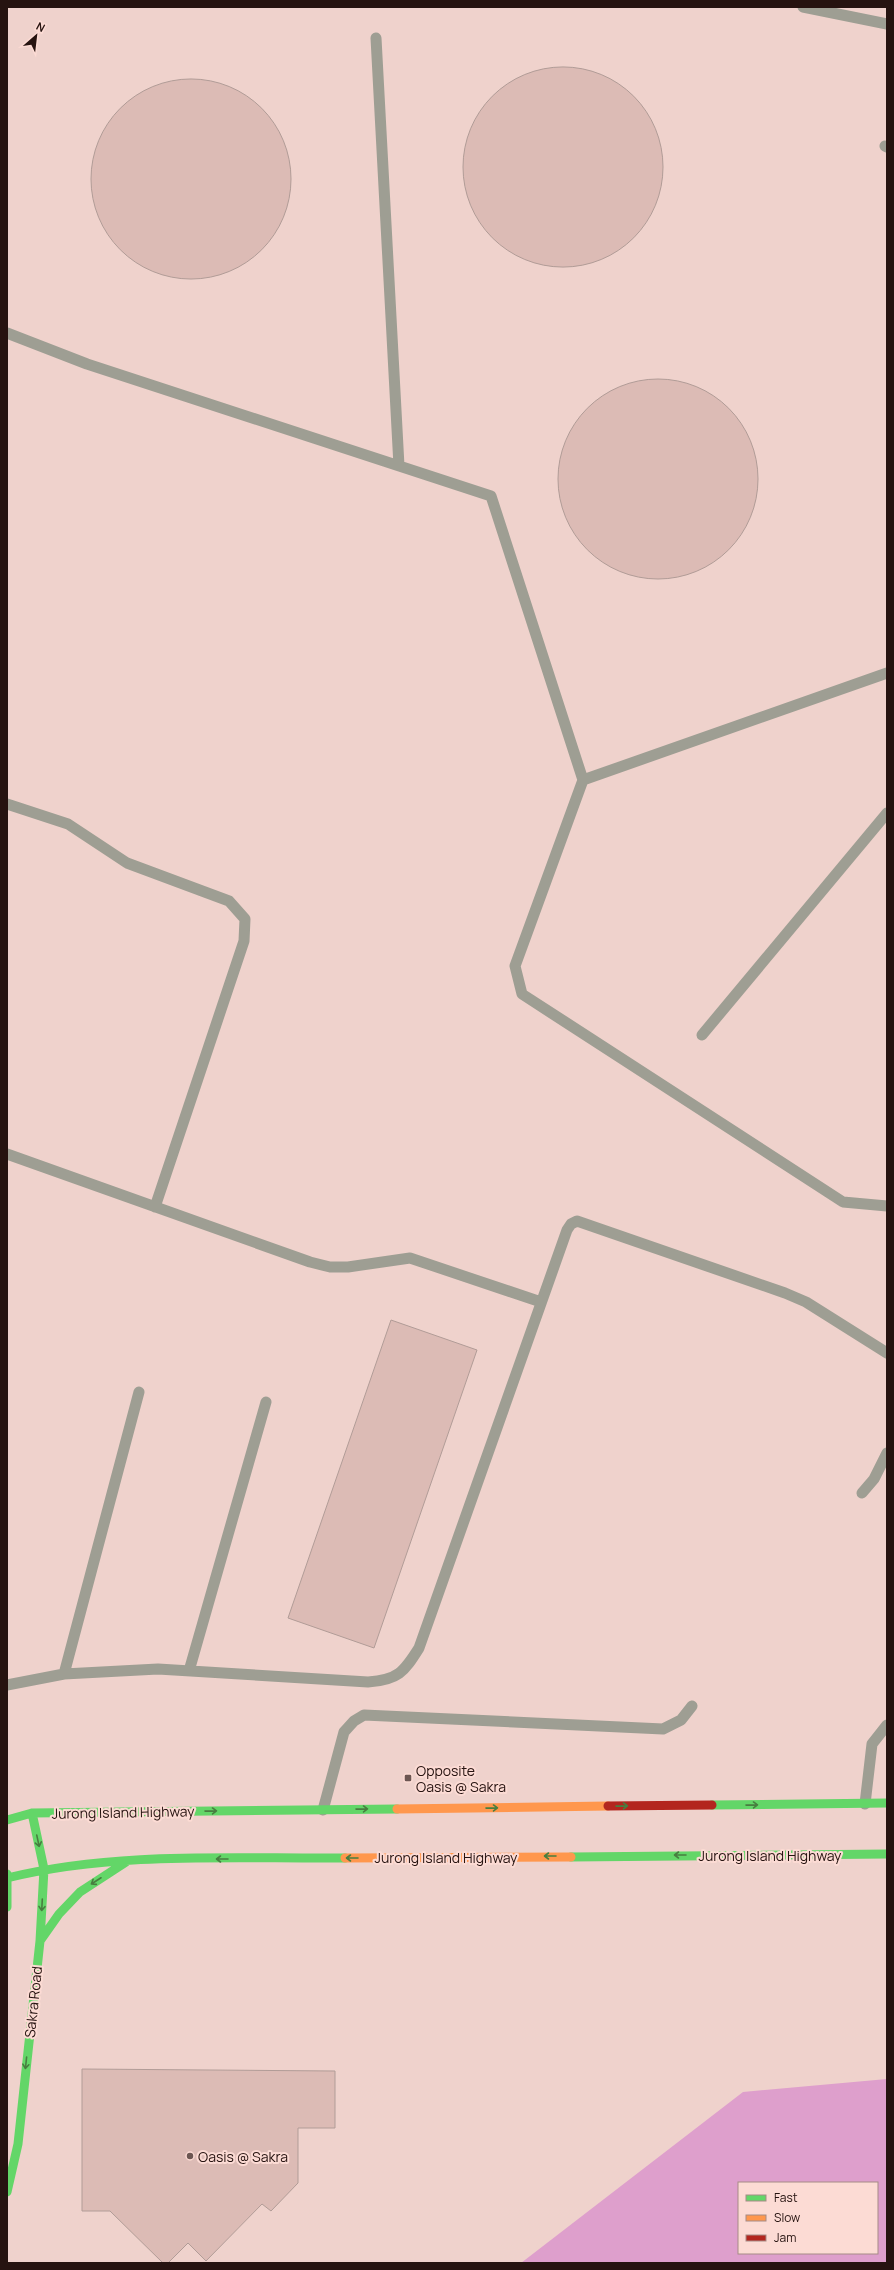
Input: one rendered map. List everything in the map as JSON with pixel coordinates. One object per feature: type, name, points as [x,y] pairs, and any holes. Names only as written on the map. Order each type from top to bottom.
[{"type":"main road","name":"Jurong Island Highway","points":[[7,1820],[32,1813],[887,1803]]},
{"type":"main road","name":"Sakra Road","points":[[7,2192],[18,2144],[40,1941],[44,1869],[32,1813]]},
{"type":"main road","name":"Jurong Island Highway","points":[[7,1876],[44,1869],[129,1860],[887,1854]]},
{"type":"main road","points":[[40,1941],[59,1914],[80,1892],[129,1860]]},
{"type":"main road","points":[[7,1876],[7,1907]]},
{"type":"lane","points":[[803,7],[887,24]]},
{"type":"lane","points":[[376,38],[399,466]]},
{"type":"lane","points":[[7,333],[87,364],[491,496],[583,780],[515,966],[522,994],[843,1202],[887,1206]]},
{"type":"lane","points":[[583,780],[887,673]]},
{"type":"lane","points":[[7,804],[68,824],[127,863],[229,901],[245,919],[244,941],[155,1207]]},
{"type":"lane","points":[[702,1035],[887,814]]},
{"type":"lane","points":[[7,1154],[310,1262],[330,1267],[348,1267],[410,1258],[541,1302]]},
{"type":"lane","points":[[7,1685],[64,1674],[158,1669],[368,1682],[390,1679],[399,1674],[408,1666],[419,1648],[541,1302],[567,1230],[571,1224],[582,1221],[785,1292],[806,1302],[887,1353]]},
{"type":"lane","points":[[64,1674],[139,1392]]},
{"type":"lane","points":[[189,1671],[266,1402]]},
{"type":"lane","points":[[862,1493],[874,1479],[887,1453]]},
{"type":"lane","points":[[323,1810],[344,1732],[354,1721],[364,1715],[663,1729],[681,1720],[692,1706]]},
{"type":"lane","points":[[865,1804],[872,1744],[887,1725]]},
{"type":"shaded area","points":[[887,2079],[887,2263],[521,2263],[743,2092]]},
{"type":"building","points":[[553,67],[573,67],[601,74],[619,84],[634,96],[646,111],[656,129],[663,157],[663,177],[656,205],[646,223],[634,238],[619,250],[601,260],[573,267],[553,267],[525,260],[507,250],[486,231],[470,205],[467,196],[463,177],[463,157],[470,129],[480,111],[499,90],[525,74],[534,71]]},
{"type":"building","points":[[181,79],[201,79],[229,86],[247,96],[262,108],[274,123],[284,141],[291,169],[291,189],[284,217],[274,235],[262,250],[247,262],[229,272],[201,279],[181,279],[153,272],[135,262],[114,243],[98,217],[95,208],[91,189],[91,169],[98,141],[108,123],[127,102],[153,86],[162,83]]},
{"type":"building","points":[[648,379],[668,379],[696,386],[714,396],[729,408],[741,423],[751,441],[758,469],[758,489],[751,517],[741,535],[729,550],[714,562],[696,572],[668,579],[648,579],[620,572],[602,562],[581,543],[565,517],[562,508],[558,489],[558,469],[565,441],[575,423],[594,402],[620,386],[629,383]]},
{"type":"building","points":[[391,1320],[477,1350],[374,1648],[288,1618]]},
{"type":"building","name":"Oasis @ Sakra","points":[[82,2069],[335,2071],[335,2128],[298,2128],[298,2183],[271,2211],[262,2204],[206,2261],[188,2243],[168,2263],[163,2263],[110,2211],[82,2211]]},
{"type":"traffic: fast","points":[[712,1805],[887,1803]]},
{"type":"traffic: fast","points":[[7,1820],[32,1813],[397,1809]]},
{"type":"traffic: fast","points":[[7,2192],[18,2144],[40,1941],[44,1869],[32,1813]]},
{"type":"traffic: fast","points":[[571,1857],[887,1854]]},
{"type":"traffic: fast","points":[[7,1878],[49,1869],[133,1860],[175,1858],[345,1858]]},
{"type":"traffic: fast","points":[[40,1941],[59,1914],[80,1892],[126,1862]]},
{"type":"traffic: fast","points":[[7,1874],[7,1907]]},
{"type":"traffic: slow","points":[[397,1809],[608,1806]]},
{"type":"traffic: slow","points":[[345,1858],[571,1857]]},
{"type":"traffic: jam","points":[[608,1806],[712,1805]]},
{"type":"place","name":"Opposite Oasis @ Sakra","points":[[408,1778]]},
{"type":"place","name":"Oasis @ Sakra","points":[[190,2156]]}]
